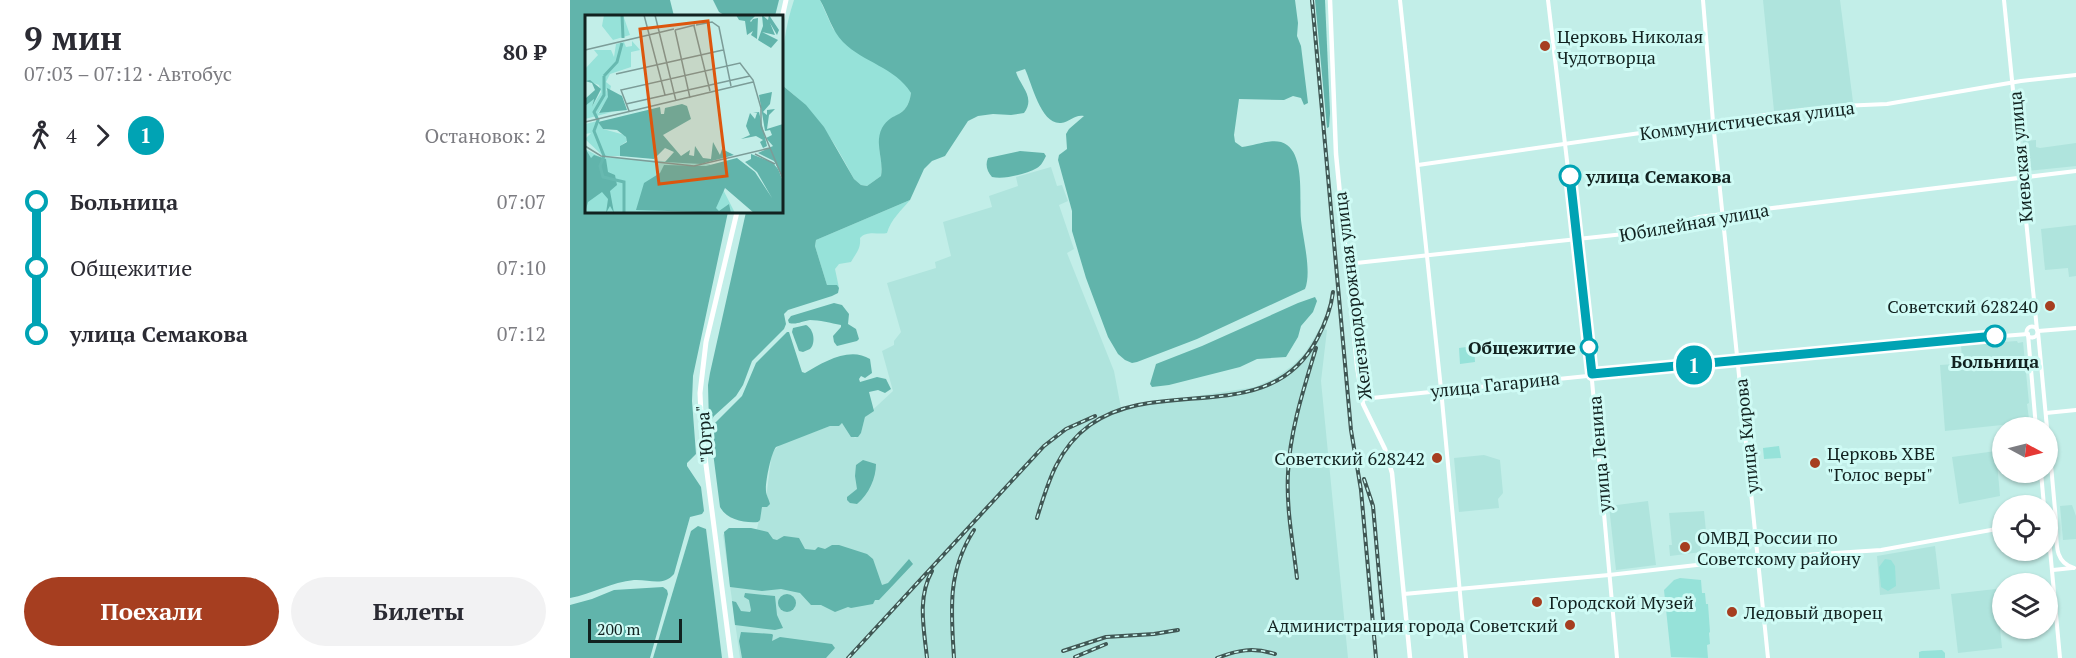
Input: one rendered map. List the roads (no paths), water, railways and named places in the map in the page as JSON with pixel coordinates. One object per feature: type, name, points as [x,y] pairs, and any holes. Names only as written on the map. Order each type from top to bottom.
[{"type":"highway","points":[[783,15],[786,0]]},
{"type":"highway","name":"\"Югра\"","points":[[731,658],[702,434],[700,393],[706,342],[737,213]]},
{"type":"main road","name":"Железнодорожная улица","points":[[1330,0],[1336,154],[1362,399],[1385,449],[1392,473],[1410,658]]},
{"type":"street","points":[[1401,0],[1466,658]]},
{"type":"street","name":"улица Ленина","points":[[1548,0],[1578,240],[1617,658]]},
{"type":"street","name":"улица Кирова","points":[[1703,0],[1713,122],[1768,658]]},
{"type":"street","name":"Киевская улица","points":[[2004,0],[2046,417]]},
{"type":"street","name":"Коммунистическая улица","points":[[1418,165],[1713,122],[1841,106],[1887,104],[2013,82],[2076,75]]},
{"type":"street","name":"Юбилейная улица","points":[[1347,264],[1652,231],[1693,218],[2076,171]]},
{"type":"street","name":"Киевская улица","points":[[2035,313],[2028,332],[2035,417]]},
{"type":"street","points":[[2028,332],[2035,327],[2038,331],[2076,328]]},
{"type":"street","name":"улица Гагарина","points":[[1362,399],[1441,389],[2028,332],[2034,337],[2038,331]]},
{"type":"street","points":[[2046,413],[2076,410]]},
{"type":"street","points":[[1404,594],[1609,575],[1758,558],[1881,550],[1992,530]]},
{"type":"street","points":[[2058,551],[2062,561],[2075,568]]},
{"type":"street","points":[[2058,559],[2064,566],[2075,568]]},
{"type":"street","points":[[2052,561],[2060,658]]},
{"type":"street","name":"Киевская улица","points":[[2053,570],[2055,561]]},
{"type":"street","points":[[2053,570],[2075,568]]},
{"type":"railway","points":[[1312,0],[1351,430],[1361,490],[1376,658]]},
{"type":"railway","points":[[1037,518],[1050,479],[1062,455],[1079,434],[1090,425],[1118,411],[1148,403],[1243,393],[1271,383],[1297,366],[1317,339],[1323,328],[1333,292]]},
{"type":"railway","points":[[1297,578],[1288,499],[1289,457],[1298,409],[1316,348]]},
{"type":"railway","points":[[848,658],[1044,446],[1066,429],[1095,416]]},
{"type":"railway","points":[[1364,479],[1373,506],[1384,630]]},
{"type":"railway","points":[[954,658],[952,607],[955,576],[965,546],[974,530]]},
{"type":"railway","points":[[927,658],[923,603],[927,581],[932,571]]},
{"type":"railway","points":[[1063,651],[1106,637],[1178,630]]},
{"type":"railway","points":[[1075,657],[1106,644]]},
{"type":"railway","points":[[1217,658],[1246,650],[1275,654]]},
{"type":"place","name":"Церковь Николая Чудотворца","points":[[1545,46]]},
{"type":"place","name":"улица Семакова","points":[[1570,176]]},
{"type":"place","name":"Советский 628240","points":[[2050,306]]},
{"type":"place","name":"Больница","points":[[1995,336]]},
{"type":"place","name":"Общежитие","points":[[1589,347]]},
{"type":"place","name":"Советский 628242","points":[[1437,458]]},
{"type":"place","name":"Церковь ХВЕ \"Голос веры\"","points":[[1815,463]]},
{"type":"place","name":"ОМВД России по Советскому району","points":[[1685,547]]},
{"type":"place","name":"Городской Музей","points":[[1537,602]]},
{"type":"place","name":"Ледовый дворец","points":[[1732,612]]},
{"type":"place","name":"Администрация города Советский","points":[[1570,625]]}]
